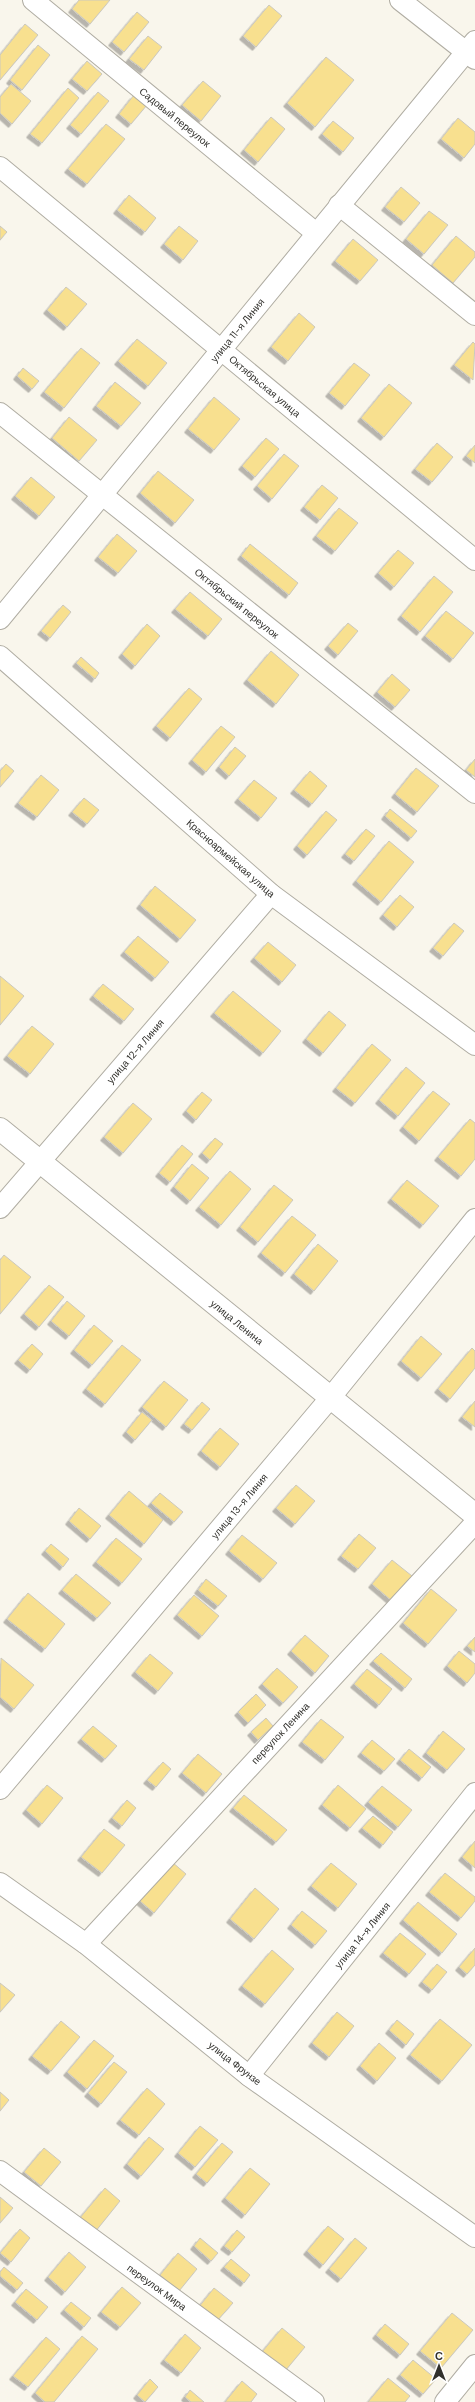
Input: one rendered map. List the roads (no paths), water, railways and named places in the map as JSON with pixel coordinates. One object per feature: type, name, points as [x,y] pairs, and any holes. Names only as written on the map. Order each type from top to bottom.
[{"type":"main road","name":"улица Ленина","points":[[0,1129],[475,1515]]},
{"type":"street","name":"Садовый переулок","points":[[34,0],[316,233]]},
{"type":"street","points":[[400,0],[472,51]]},
{"type":"street","name":"улица 11-я Линия","points":[[0,619],[339,205],[472,51]]},
{"type":"street","name":"Октябрьская улица","points":[[0,167],[475,560]]},
{"type":"street","points":[[339,205],[475,316]]},
{"type":"street","name":"Октябрьский переулок","points":[[0,413],[475,793]]},
{"type":"street","name":"Красноармейская улица","points":[[0,656],[271,894],[475,1044]]},
{"type":"street","name":"улица 12-я Линия","points":[[0,1208],[271,894]]},
{"type":"street","name":"улица 13-я Линия","points":[[0,1789],[331,1397],[475,1219]]},
{"type":"street","name":"переулок Ленина","points":[[86,1944],[475,1523]]},
{"type":"street","name":"улица 14-я Линия","points":[[249,2076],[475,1794]]},
{"type":"street","name":"улица Фрунзе","points":[[0,1883],[86,1944],[249,2076],[475,2237]]},
{"type":"street","name":"переулок Мира","points":[[0,2172],[314,2402]]},
{"type":"street","points":[[444,2402],[475,2365]]}]
